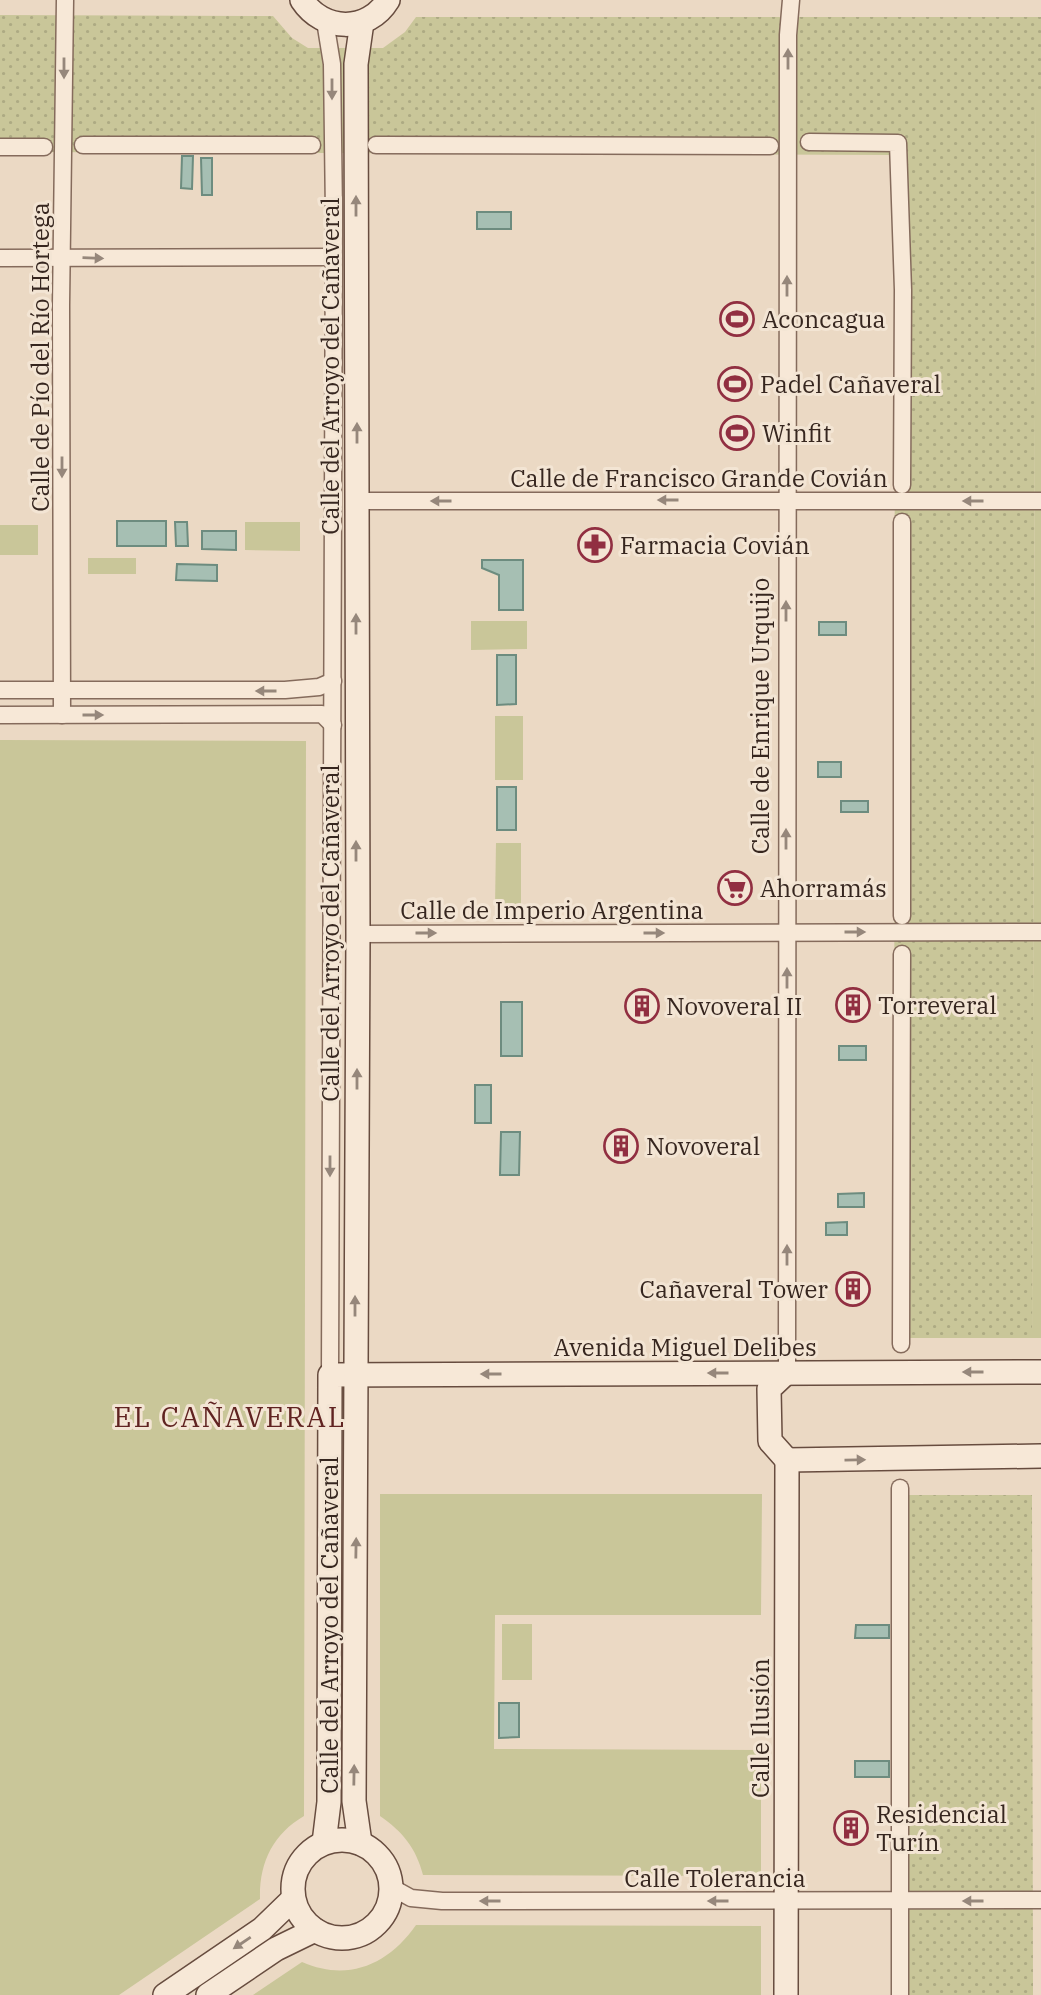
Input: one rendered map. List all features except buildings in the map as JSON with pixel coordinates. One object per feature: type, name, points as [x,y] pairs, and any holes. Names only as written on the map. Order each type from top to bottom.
[{"type":"main road","points":[[302,0],[325,21],[350,25],[362,22],[379,11],[388,0]]},
{"type":"main road","name":"Calle del Arroyo del Cañaveral","points":[[360,1843],[354,1801],[358,934],[356,64],[362,22]]},
{"type":"main road","name":"Avenida Miguel Delibes","points":[[330,1375],[1041,1371]]},
{"type":"main road","points":[[787,1372],[769,1389],[770,1441],[787,1460],[1041,1456]]},
{"type":"main road","points":[[324,1843],[329,1802],[330,1375]]},
{"type":"main road","name":"Calle Ilusión","points":[[786,1995],[787,1460]]},
{"type":"main road","points":[[348,1840],[360,1843],[379,1856],[389,1876],[391,1887],[386,1910],[380,1920],[361,1934],[338,1938],[316,1930],[298,1911],[292,1888],[298,1865],[305,1856],[324,1843],[348,1840]]},
{"type":"main road","points":[[165,1995],[262,1929],[293,1899]]},
{"type":"main road","points":[[208,1995],[276,1949],[316,1930]]},
{"type":"street","name":"Calle de Pío del Río Hortega","points":[[62,715],[65,0]]},
{"type":"street","name":"Calle de Enrique Urquijo","points":[[787,1372],[786,500],[788,35],[791,0]]},
{"type":"street","name":"Calle del Arroyo del Cañaveral","points":[[325,21],[332,64],[330,1375]]},
{"type":"street","points":[[808,142],[898,143],[903,290],[902,485]]},
{"type":"street","points":[[83,145],[312,145]]},
{"type":"street","points":[[376,145],[770,146]]},
{"type":"street","points":[[0,147],[44,147]]},
{"type":"street","points":[[0,258],[332,257]]},
{"type":"street","name":"Calle de Francisco Grande Covián","points":[[356,501],[1041,501]]},
{"type":"street","points":[[902,522],[902,916]]},
{"type":"street","points":[[0,690],[285,691],[319,687],[333,681]]},
{"type":"street","points":[[0,715],[322,714],[333,725]]},
{"type":"street","name":"Calle de Imperio Argentina","points":[[358,934],[1041,932]]},
{"type":"street","points":[[901,1344],[902,954]]},
{"type":"street","points":[[900,1488],[900,1995]]},
{"type":"street","name":"Calle Tolerancia","points":[[391,1887],[411,1898],[442,1900],[1041,1900]]},
{"type":"shaded area","points":[[0,15],[273,16],[292,38],[308,48],[383,48],[405,32],[416,17],[1041,17],[1041,96],[1036,97],[1032,1338],[894,1338],[895,155],[0,152]]},
{"type":"shaded area","points":[[1036,96],[1041,96],[1041,1338],[1032,1338]]},
{"type":"shaded area","points":[[182,156],[193,156],[192,189],[181,188]]},
{"type":"shaded area","points":[[201,158],[212,158],[212,195],[202,195]]},
{"type":"shaded area","points":[[477,212],[511,212],[511,229],[477,229]]},
{"type":"shaded area","points":[[117,521],[166,521],[166,546],[117,546]]},
{"type":"shaded area","points":[[175,522],[187,522],[188,546],[176,546]]},
{"type":"shaded area","points":[[245,522],[300,522],[300,551],[245,550]]},
{"type":"shaded area","points":[[0,525],[38,525],[38,555],[0,555]]},
{"type":"shaded area","points":[[202,531],[236,531],[236,550],[202,549]]},
{"type":"shaded area","points":[[88,558],[136,558],[136,574],[88,574]]},
{"type":"shaded area","points":[[482,560],[523,560],[523,610],[499,610],[499,575],[482,568]]},
{"type":"shaded area","points":[[177,564],[217,565],[217,581],[176,580]]},
{"type":"shaded area","points":[[471,621],[527,621],[527,649],[471,650]]},
{"type":"shaded area","points":[[819,622],[846,622],[846,635],[819,635]]},
{"type":"shaded area","points":[[497,655],[516,655],[516,704],[497,705]]},
{"type":"shaded area","points":[[495,716],[523,716],[523,780],[495,780]]},
{"type":"shaded area","points":[[0,740],[306,741],[304,1816],[284,1832],[270,1851],[262,1873],[260,1899],[119,1995],[0,1995]]},
{"type":"shaded area","points":[[818,762],[841,762],[841,777],[818,777]]},
{"type":"shaded area","points":[[497,787],[516,787],[516,830],[497,830]]},
{"type":"shaded area","points":[[841,801],[868,801],[868,812],[841,812]]},
{"type":"shaded area","points":[[496,843],[521,843],[521,907],[495,906]]},
{"type":"shaded area","points":[[501,1002],[522,1002],[522,1056],[501,1056]]},
{"type":"shaded area","points":[[839,1046],[866,1046],[866,1060],[839,1060]]},
{"type":"shaded area","points":[[475,1085],[491,1085],[491,1123],[475,1123]]},
{"type":"shaded area","points":[[501,1132],[520,1132],[519,1175],[500,1175]]},
{"type":"shaded area","points":[[864,1193],[864,1207],[838,1207],[838,1194]]},
{"type":"shaded area","points":[[847,1222],[847,1235],[826,1235],[826,1223]]},
{"type":"shaded area","points":[[380,1494],[762,1494],[761,1615],[495,1615],[494,1749],[761,1750],[761,1876],[423,1875],[408,1841],[380,1816]]},
{"type":"shaded area","points":[[893,1495],[1032,1495],[1033,1995],[892,1995]]},
{"type":"shaded area","points":[[502,1624],[532,1624],[532,1680],[502,1680]]},
{"type":"shaded area","points":[[856,1625],[889,1625],[889,1638],[855,1638]]},
{"type":"shaded area","points":[[499,1703],[519,1703],[519,1737],[499,1738]]},
{"type":"shaded area","points":[[855,1761],[889,1761],[889,1777],[855,1777]]},
{"type":"shaded area","points":[[416,1925],[761,1926],[761,1995],[253,1995],[302,1962],[319,1968],[351,1970],[380,1960],[405,1939]]},
{"type":"place","name":"Aconcagua","points":[[737,319]]},
{"type":"place","name":"Padel Cañaveral","points":[[735,384]]},
{"type":"place","name":"Winfit","points":[[737,433]]},
{"type":"place","name":"Farmacia Covián","points":[[595,545]]},
{"type":"place","name":"Ahorramás","points":[[735,888]]},
{"type":"place","name":"Torreveral","points":[[853,1005]]},
{"type":"place","name":"Novoveral II","points":[[642,1006]]},
{"type":"place","name":"Novoveral","points":[[621,1146]]},
{"type":"place","name":"Cañaveral Tower","points":[[853,1289]]},
{"type":"place","name":"Residencial Turín","points":[[851,1828]]},
{"type":"district","name":"EL CAÑAVERAL","points":[[230,1416]]}]
